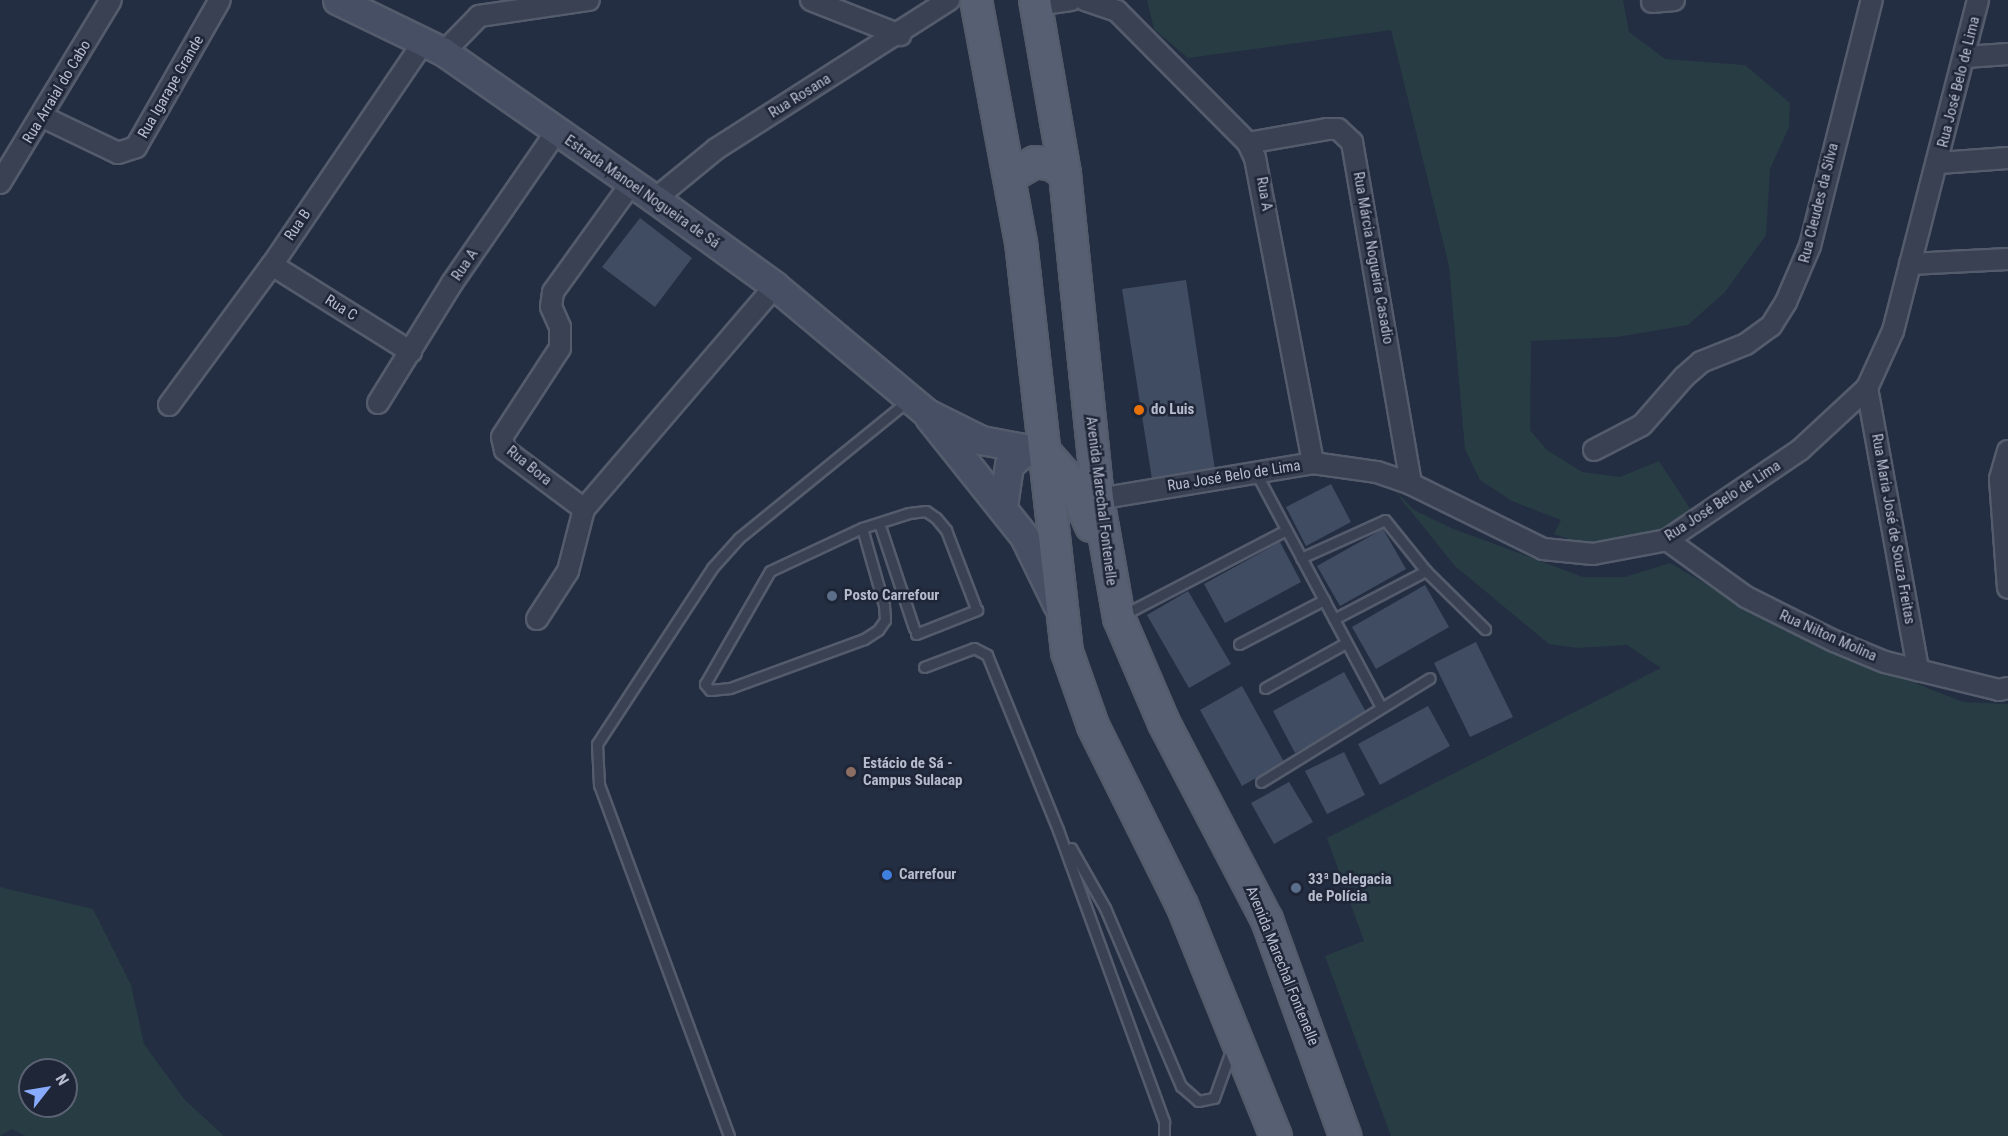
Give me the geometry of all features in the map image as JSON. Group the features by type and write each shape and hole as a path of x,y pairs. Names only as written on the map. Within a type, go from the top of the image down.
{"main road":[{"name":"Estrada Manoel Nogueira de Sá","path":"337,0 434,46 655,199 775,286 918,406 981,440 1035,452"},
{"path":"976,0 1011,176 1035,452 1068,652 1093,726 1182,905 1276,1136"},
{"name":"Avenida Marechal Fontenelle","path":"1035,2 1065,174 1106,565 1119,618 1164,723 1267,920 1345,1136"},
{"path":"1011,176 1035,162 1045,162 1065,174"},
{"name":"Estrada Manoel Nogueira de Sá","path":"918,406 950,448 1004,506 1041,567 1059,607"},
{"path":"1004,506 1009,465 1035,452"},
{"path":"1035,452 1072,483 1106,565"}],"street":[{"name":"Rua Arraial do Cabo","path":"0,183 43,117 111,0"},
{"name":"Rua Igarape Grande","path":"43,117 118,153 136,147 220,0"},
{"name":"Rua B","path":"169,405 434,46 479,16 590,0"},
{"path":"811,0 900,35"},
{"name":"Rua Rosana","path":"655,199 724,144 900,35 949,0"},
{"path":"1035,2 1071,0"},
{"name":"Rua A","path":"1085,0 1116,11 1248,142 1260,170 1313,463"},
{"path":"1652,2 1674,0"},
{"name":"Rua Cleudes da Silva","path":"1594,450 1642,425 1684,376 1701,362 1746,344 1770,326 1786,302 1810,246 1872,0"},
{"name":"Rua José Belo de Lima","path":"1098,499 1313,463 1377,472 1411,484 1543,549 1593,555 1667,540 1800,450 1867,388 1893,331 1939,163 1978,0"},
{"path":"1966,57 2008,54"},
{"name":"Rua Márcia Nogueira Casadio","path":"1248,142 1328,129 1338,129 1352,142 1411,484"},
{"name":"Rua A","path":"378,403 556,131"},
{"path":"1939,163 2008,158"},
{"name":"Rua Bora","path":"584,509 502,443 507,427 538,383 562,337 551,307 553,292 632,184"},
{"path":"1910,264 2008,259"},
{"name":"Rua C","path":"272,265 411,352"},
{"path":"537,619 568,571 584,509 775,286"},
{"name":"Rua Maria José de Souza Freitas","path":"1867,388 1918,670"},
{"path":"2008,451 2000,479 2008,588"},
{"name":"Rua Nilton Molina","path":"1667,540 1746,597 1834,641 1918,670 1999,690 2008,688"}],"lane":[{"path":"729,1136 599,785 595,765 597,744 712,567 739,538 918,406"},
{"path":"1255,471 1380,705"},
{"path":"862,528 884,605 885,620 878,630 864,639 730,688 710,690 705,684 770,571 862,528 879,523 926,512 936,518 946,530 976,608 915,631 879,523"},
{"path":"1301,558 1379,520 1390,523 1426,571 1485,629"},
{"path":"1119,618 1286,530"},
{"path":"1334,619 1426,571"},
{"path":"1239,644 1324,600"},
{"path":"1266,688 1346,643"},
{"path":"924,667 974,648 987,655 1058,830 1164,1122 1164,1136"},
{"path":"1261,782 1368,720 1380,705 1430,678"},
{"path":"1071,848 1105,908 1181,1086 1198,1101 1209,1101 1218,1093 1236,1034"}],"green space":[{"path":"1147,0 1623,0 1629,32 1665,59 1745,65 1790,103 1789,127 1770,169 1766,235 1725,292 1688,325 1617,337 1531,341 1530,430 1547,450 1582,472 1620,477 1659,461 1691,510 1675,524 1630,543 1581,543 1554,534 1561,520 1512,501 1480,480 1465,449 1449,266 1391,30 1188,58 1154,29"},
{"path":"1393,489 1414,510 1451,528 1583,577 1625,577 1670,563 1745,607 1846,656 1963,702 2008,704 2008,1136 1391,1136 1325,956 1364,941 1327,838 1661,668 1627,645 1577,648 1549,644 1455,566"},
{"path":"0,887 93,909 131,985 144,1044 184,1099 224,1136 26,1136 12,1129 0,1136"}],"building":[{"path":"640,218 692,258 655,307 602,267"},
{"path":"1186,280 1215,470 1152,479 1122,289"},
{"path":"1331,484 1351,522 1306,546 1286,507"},
{"path":"1383,529 1406,569 1340,606 1317,566"},
{"path":"1280,542 1301,582 1225,623 1204,584"},
{"path":"1425,585 1449,627 1376,669 1352,627"},
{"path":"1188,591 1231,664 1189,688 1147,615"},
{"path":"1476,642 1513,717 1470,737 1434,663"},
{"path":"1344,672 1367,714 1295,753 1273,711"},
{"path":"1242,686 1284,762 1242,786 1200,710"},
{"path":"1428,706 1450,746 1380,785 1358,744"},
{"path":"1344,752 1365,795 1327,814 1305,771"},
{"path":"1289,782 1313,822 1274,844 1251,803"}],"place":[{"name":"do Luis","path":"1139,410"},
{"name":"Posto Carrefour","path":"832,596"},
{"name":"Estácio de Sá - Campus Sulacap","path":"851,772"},
{"name":"Carrefour","path":"887,875"},
{"name":"33ª Delegacia de Polícia","path":"1296,888"}]}
